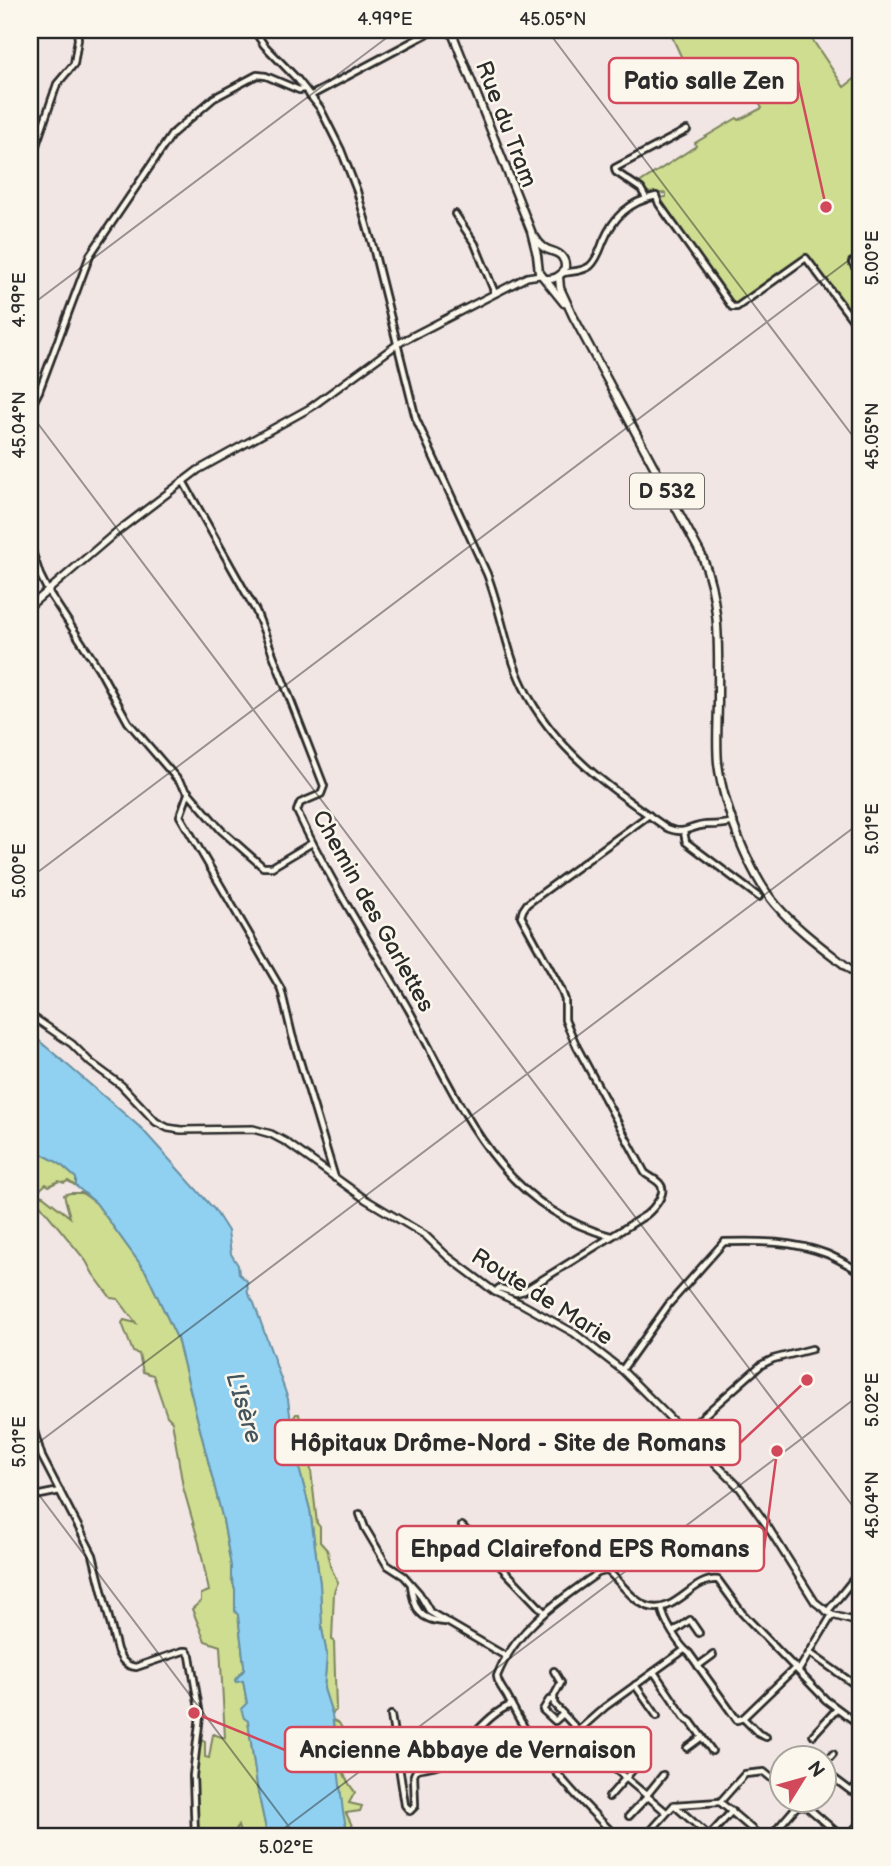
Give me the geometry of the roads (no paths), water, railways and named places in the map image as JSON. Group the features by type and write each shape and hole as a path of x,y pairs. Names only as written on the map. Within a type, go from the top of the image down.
{"main road":[{"name":"Rue du Tram","path":"451,30 528,224"},
{"path":"528,224 542,247 560,255 565,265 561,275 543,277 528,224"},
{"path":"537,263 542,254 549,251"},
{"name":"D 532","path":"561,275 560,288 573,316 702,556 710,578 718,622 718,762 734,822 751,867 775,905 861,978"},
{"name":"D 532","path":"543,277 573,316"}],"street":[{"path":"30,163 57,85 74,64 77,30"},
{"path":"254,30 320,108 341,150 357,191 416,419 487,573 522,685 530,700 567,750 581,764 667,828 684,832 701,826 734,822"},
{"path":"310,96 434,30"},
{"path":"30,408 39,391 90,255 172,134 214,98 257,75 299,90 304,89"},
{"path":"646,198 641,189 616,172 615,168 687,130"},
{"path":"561,275 592,264 609,228 622,211 646,198 656,196 732,307 737,307 806,258 861,331"},
{"path":"455,214 475,244 495,293"},
{"path":"852,262 861,277"},
{"path":"527,277 537,263"},
{"path":"565,265 574,271"},
{"path":"30,606 114,534 183,481 302,413 398,344 527,277 543,277"},
{"path":"854,321 861,316"},
{"path":"30,380 39,391"},
{"name":"Chemin des Garlettes","path":"183,481 256,611 324,786 321,793 298,806 297,811 312,843 480,1140 512,1176 567,1221 611,1236"},
{"path":"30,545 48,591 99,669 128,722 221,830 263,867 272,867 312,843"},
{"path":"188,794 180,816 281,989 292,1035 336,1179"},
{"path":"495,1292 499,1288 516,1293 524,1291 656,1207 663,1189 662,1185 645,1173 577,1047 565,1020 565,1000 561,989 521,916 527,904 649,815"},
{"path":"684,832 686,842 759,897"},
{"name":"Route de Marie","path":"30,1015 59,1038 72,1044 91,1063 121,1085 156,1122 181,1130 253,1129 271,1134 425,1235 447,1256 495,1292 575,1334 622,1370 747,1496 808,1594 829,1614"},
{"path":"622,1370 670,1304 724,1242 763,1241 793,1244 824,1252 861,1272"},
{"path":"684,1433 761,1365 812,1349"},
{"path":"30,1418 42,1457 93,1555 117,1650 122,1660 136,1667 183,1651 187,1651 190,1656 200,1715 193,1776 195,1836"},
{"path":"30,1497 60,1491"},
{"path":"360,1514 365,1528 387,1565 404,1576 430,1612 507,1657"},
{"path":"462,1526 544,1612"},
{"path":"616,1836 545,1760 498,1684 497,1676 524,1630 597,1573 606,1571 639,1602 648,1607 662,1608 691,1589 713,1579 718,1580 741,1613 836,1710 861,1726"},
{"path":"662,1608 665,1621 684,1650 689,1653 737,1720 743,1718 798,1669 810,1653 829,1614 860,1574"},
{"path":"411,1584 416,1609 425,1618 449,1623"},
{"path":"829,1614 861,1623"},
{"path":"673,1632 690,1620 699,1633"},
{"path":"545,1760 635,1685 684,1650"},
{"path":"810,1653 861,1689"},
{"path":"698,1666 713,1655"},
{"path":"554,1671 561,1683 553,1700 549,1700 543,1710 555,1721 563,1714"},
{"path":"654,1672 685,1718 691,1722 712,1751"},
{"path":"635,1685 657,1716"},
{"path":"553,1700 595,1749 666,1812"},
{"path":"391,1715 405,1805 410,1811 415,1806 414,1775 417,1769 444,1761 460,1750 498,1713 511,1705"},
{"path":"813,1735 836,1710"},
{"path":"743,1718 759,1734 766,1737"},
{"path":"580,1762 609,1736"},
{"path":"687,1748 702,1737"},
{"path":"610,1797 645,1756"},
{"path":"720,1802 745,1774 764,1772 768,1775"},
{"path":"629,1816 663,1774"},
{"path":"838,1781 851,1791 861,1782"},
{"path":"659,1836 650,1834 674,1805 720,1802 760,1836"},
{"path":"674,1805 709,1836 732,1811"},
{"path":"771,1836 790,1814"},
{"path":"819,1814 841,1836"},
{"path":"848,1836 861,1822"}],"water":[{"name":"L'Isère","path":"30,1033 141,1128 214,1209 228,1231 231,1254 238,1265 239,1274 247,1281 248,1294 254,1303 288,1399 295,1453 310,1510 327,1655 324,1689 332,1714 348,1836 264,1836 266,1829 248,1721 241,1709 247,1703 243,1681 235,1680 244,1670 244,1665 223,1520 177,1338 146,1272 96,1203 76,1186 76,1178 59,1163 40,1153 30,1141"}],"waterway":[{"path":"292,1445 336,1437"}],"place":[{"name":"Patio salle Zen","path":"826,207"},
{"name":"Hôpitaux Drôme-Nord - Site de Romans","path":"807,1380"},
{"name":"Ehpad Clairefond EPS Romans","path":"777,1451"},
{"name":"Ancienne Abbaye de Vernaison","path":"194,1713"}]}
